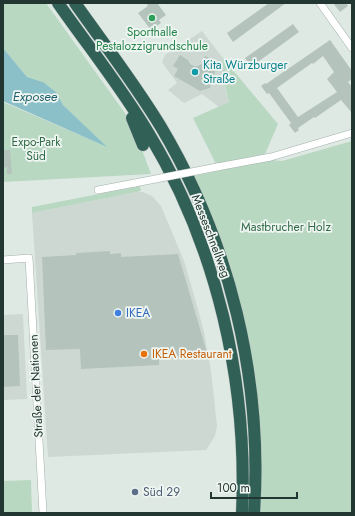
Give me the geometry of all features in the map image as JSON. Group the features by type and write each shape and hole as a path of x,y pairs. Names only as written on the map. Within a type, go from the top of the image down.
{"highway":[{"name":"Messeschnellweg","path":"58,3 122,92 149,134 186,206 200,239 219,300 231,350 238,398 243,471 242,513"},
{"name":"Messeschnellweg","path":"74,3 144,100 161,127 193,188 213,233 233,297 244,346 252,396 255,446 254,513"},
{"path":"122,92 143,146"}],"street":[{"path":"320,3 352,48"},
{"path":"98,190 271,157 352,133"},
{"name":"Straße der Nationen","path":"3,260 29,258 43,513"}],"shaded area":[{"path":"202,31 222,57 226,92 229,102 219,107 202,94 184,103 168,90 177,83 162,62 165,55"},
{"name":"IKEA","path":"143,192 152,196 161,206 184,261 204,332 211,371 217,426 215,436 206,450 48,457 32,213"},
{"path":"23,314 27,399 3,400 3,315"}],"green space":[{"name":"Expo-Park Süd","path":"3,3 46,3 132,123 151,174 3,182 3,102 105,146 63,105 56,92 43,82 27,77 3,48"},
{"path":"222,57 278,124 265,154 216,164 193,118 229,102"},
{"name":"Mastbrucher Holz","path":"352,141 352,513 259,513 244,322 235,285 222,244 209,209 193,176 272,160 282,161"},
{"path":"140,186 141,191 137,192 32,213 32,207"},
{"path":"31,480 32,513 3,513 3,481"}],"water":[{"name":"Exposee","path":"3,48 27,77 43,82 56,92 63,105 107,147 3,101"}],"building":[{"name":"Sporthalle Pestalozzigrundschule","path":"146,3 157,3 166,15 159,20 161,23 151,30 138,13 148,6"},
{"path":"269,3 286,3 233,42 227,33"},
{"path":"333,3 346,3 348,6 340,12"},
{"path":"293,24 299,32 251,67 245,58"},
{"path":"330,40 352,71 352,79 348,82 352,87 352,113 341,100 298,128 299,130 295,133 289,125 291,123 269,93 267,94 261,86 265,83 266,84","holes":["323,56 334,72 327,79 337,92 298,117 277,88"]},
{"name":"Kita Würzburger Straße","path":"180,55 194,66 202,64 205,56 218,62 210,88 200,91 174,76 178,69 173,66"},
{"path":"3,150 10,150 12,174 7,174 7,167 3,168"},
{"path":"110,251 110,254 121,253 121,257 178,254 208,356 159,358 159,365 81,369 80,349 46,350 42,257"},
{"path":"3,335 18,335 20,386 3,387"}],"place":[{"name":"Sporthalle Pestalozzigrundschule","path":"152,18"},
{"name":"Kita Würzburger Straße","path":"195,72"},
{"name":"IKEA","path":"118,313"},
{"name":"IKEA Restaurant","path":"144,354"},
{"name":"Süd 29","path":"135,492"}]}
